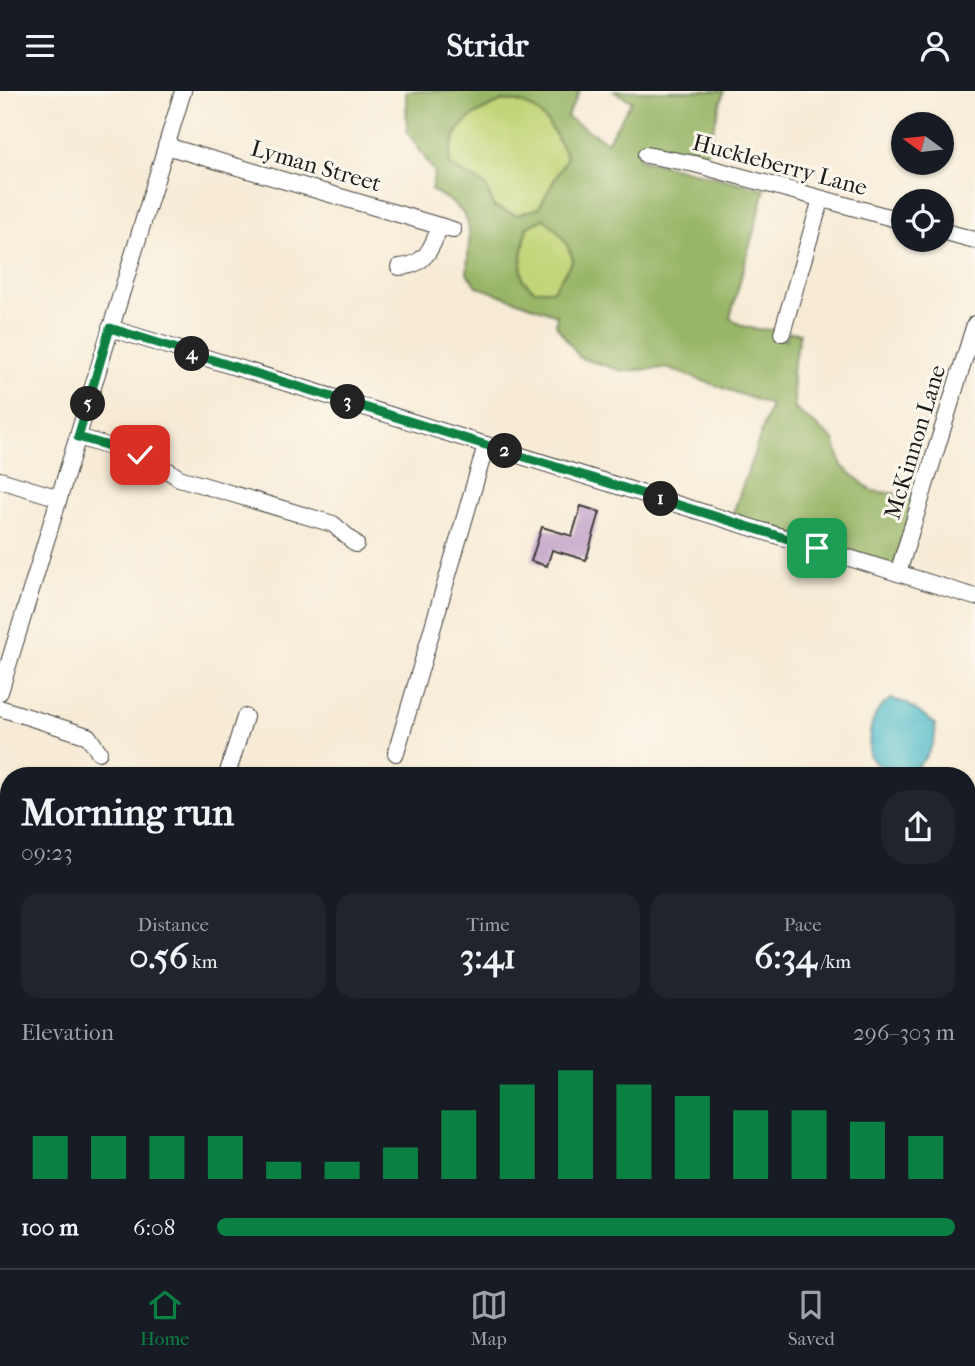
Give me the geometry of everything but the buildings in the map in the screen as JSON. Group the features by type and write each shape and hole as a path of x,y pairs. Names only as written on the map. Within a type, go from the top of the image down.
{"street":[{"path":"0,692 3,671 78,437 183,91"},
{"name":"Lyman Street","path":"166,146 446,228 425,258 412,266 399,267"},
{"name":"Huckleberry Lane","path":"646,155 695,164 891,218"},
{"path":"782,333 821,198"},
{"path":"954,234 975,240"},
{"name":"McKinnon Lane","path":"898,573 975,324"},
{"path":"110,328 975,597"},
{"path":"78,437 152,460 179,478 332,524 356,544"},
{"path":"396,753 486,445"},
{"path":"0,480 59,498"},
{"path":"0,708 79,732 92,739 99,751"},
{"path":"229,767 245,717"}],"green space":[{"path":"406,91 580,91 567,117 607,142 632,101 613,91 724,91 704,161 641,148 639,159 765,189 730,318 747,327 776,330 775,337 786,340 789,332 800,333 792,371 795,409 834,440 842,466 872,491 915,496 894,566 732,516 771,405 667,368 623,371 580,358 556,325 557,315 478,287 467,274 468,223 457,207 431,190 435,173 407,131","holes":["503,101 516,102 536,110 550,126 567,157 539,208 517,215 494,207 485,185 449,165 450,151 464,123 480,111","544,219 562,237 573,260 553,290 534,290 523,280 521,262 527,227"]},
{"path":"503,101 527,105 536,110 550,126 567,157 539,208 517,215 494,207 485,185 449,165 450,151 464,123 480,111"},
{"path":"544,218 562,237 573,260 553,290 534,290 523,280 521,262 527,227"}],"water":[{"path":"891,699 906,703 935,724 929,752 915,767 887,767 876,764 869,755 872,723 884,704"}],"route":[{"path":"140,455 78,437 110,328 817,548"}]}
